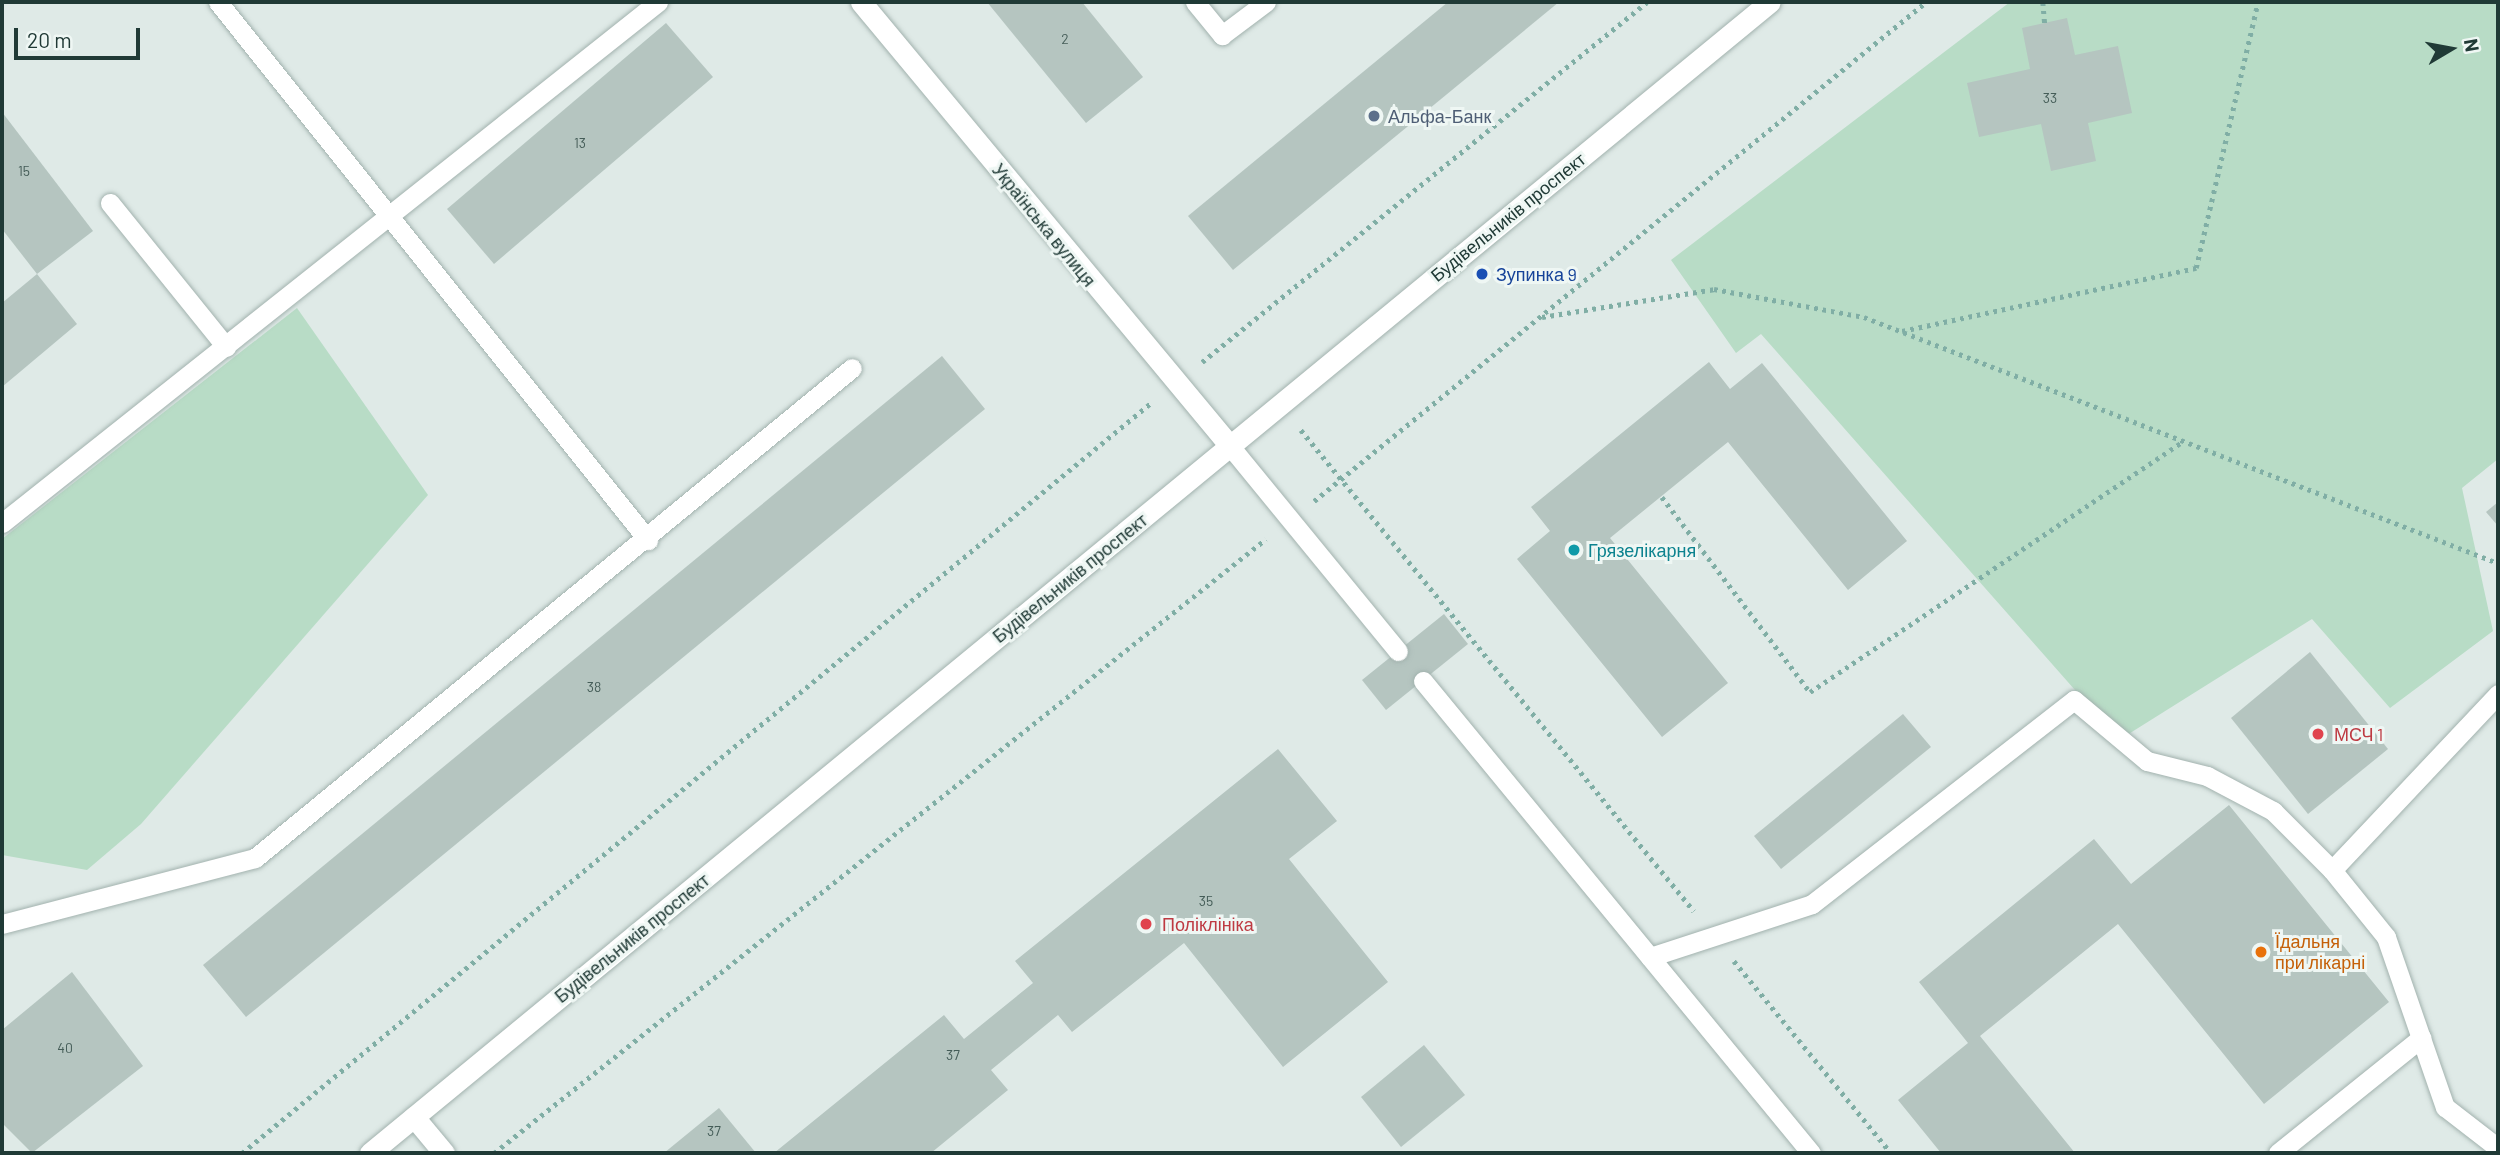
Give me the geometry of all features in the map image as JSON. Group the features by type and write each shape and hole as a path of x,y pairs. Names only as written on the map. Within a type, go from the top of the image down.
{"street":[{"name":"Українська вулиця","path":"860,2 1175,384 1230,446"},
{"name":"Будівельників проспект","path":"370,1153 1770,2"},
{"path":"414,1116 444,1153"}],"lane":[{"path":"218,2 648,540"},
{"path":"2,523 658,2"},
{"path":"1195,2 1222,35 1266,2"},
{"path":"110,202 226,347"},
{"path":"2,924 255,858 648,540 852,368"},
{"path":"1230,446 1398,651"},
{"path":"1423,681 1811,1153"},
{"path":"2332,870 2498,694"},
{"path":"1650,957 1812,904 2074,701 2147,761 2207,776 2273,811 2332,870 2386,937 2445,1107 2498,1147"},
{"path":"2278,1153 2421,1038"}],"path":[{"path":"242,1153 1175,384 1647,2"},
{"path":"494,1153 1341,480 1926,2"},
{"path":"2043,2 2045,23"},
{"path":"1901,331 2196,268 2258,2"},
{"path":"1539,318 1714,289 1864,317 2498,563"},
{"path":"1280,405 1891,1153"},
{"path":"1662,497 1810,692 2184,441"}],"green space":[{"path":"2010,2 2498,2 2498,459 2462,488 2493,631 2390,708 2312,619 2119,740 1761,334 1736,353 1671,260"},
{"path":"297,308 428,495 141,824 87,870 2,855 2,539"}],"building":[{"path":"987,2 1082,2 1143,77 1086,123"},
{"path":"1448,2 1559,2 1233,270 1188,216"},
{"path":"2067,18 2075,55 2118,46 2132,113 2088,123 2096,161 2051,171 2041,124 1979,137 1967,83 2030,69 2022,28"},
{"path":"666,23 713,77 494,264 447,209"},
{"path":"2,112 93,231 37,274 2,229"},
{"path":"37,274 77,324 2,387 2,303"},
{"path":"942,356 985,409 246,1017 203,965"},
{"name":"Грязелікарня","path":"1709,362 1730,389 1762,363 1907,541 1848,590 1728,442 1610,538 1728,683 1662,737 1517,559 1550,531 1531,507"},
{"path":"2498,502 2498,526 2486,512"},
{"path":"1444,614 1468,644 1386,710 1362,680"},
{"path":"2310,652 2388,749 2308,814 2231,718"},
{"path":"1903,714 1931,747 1781,869 1754,836"},
{"path":"1278,749 1337,821 1289,859 1388,982 1283,1067 1184,943 1072,1032 1058,1015 991,1070 1008,1090 931,1153 774,1153 944,1015 964,1039 1033,983 1015,961"},
{"path":"2229,805 2389,1002 2264,1104 2118,924 1980,1036 2075,1153 1941,1153 1898,1100 1968,1043 1919,982 2094,839 2131,884"},
{"path":"72,972 143,1066 32,1153 2,1123 2,1030"},
{"path":"1424,1045 1465,1095 1401,1147 1361,1097"},
{"path":"719,1108 756,1153 664,1153"}],"place":[{"name":"Альфа-Банк","path":"1374,116"},
{"name":"Зупинка 9","path":"1482,274"},
{"name":"Грязелікарня","path":"1574,550"},
{"name":"МСЧ 1","path":"2318,734"},
{"name":"Поліклініка","path":"1146,924"},
{"name":"Їдальня при лікарні","path":"2261,952"}]}
